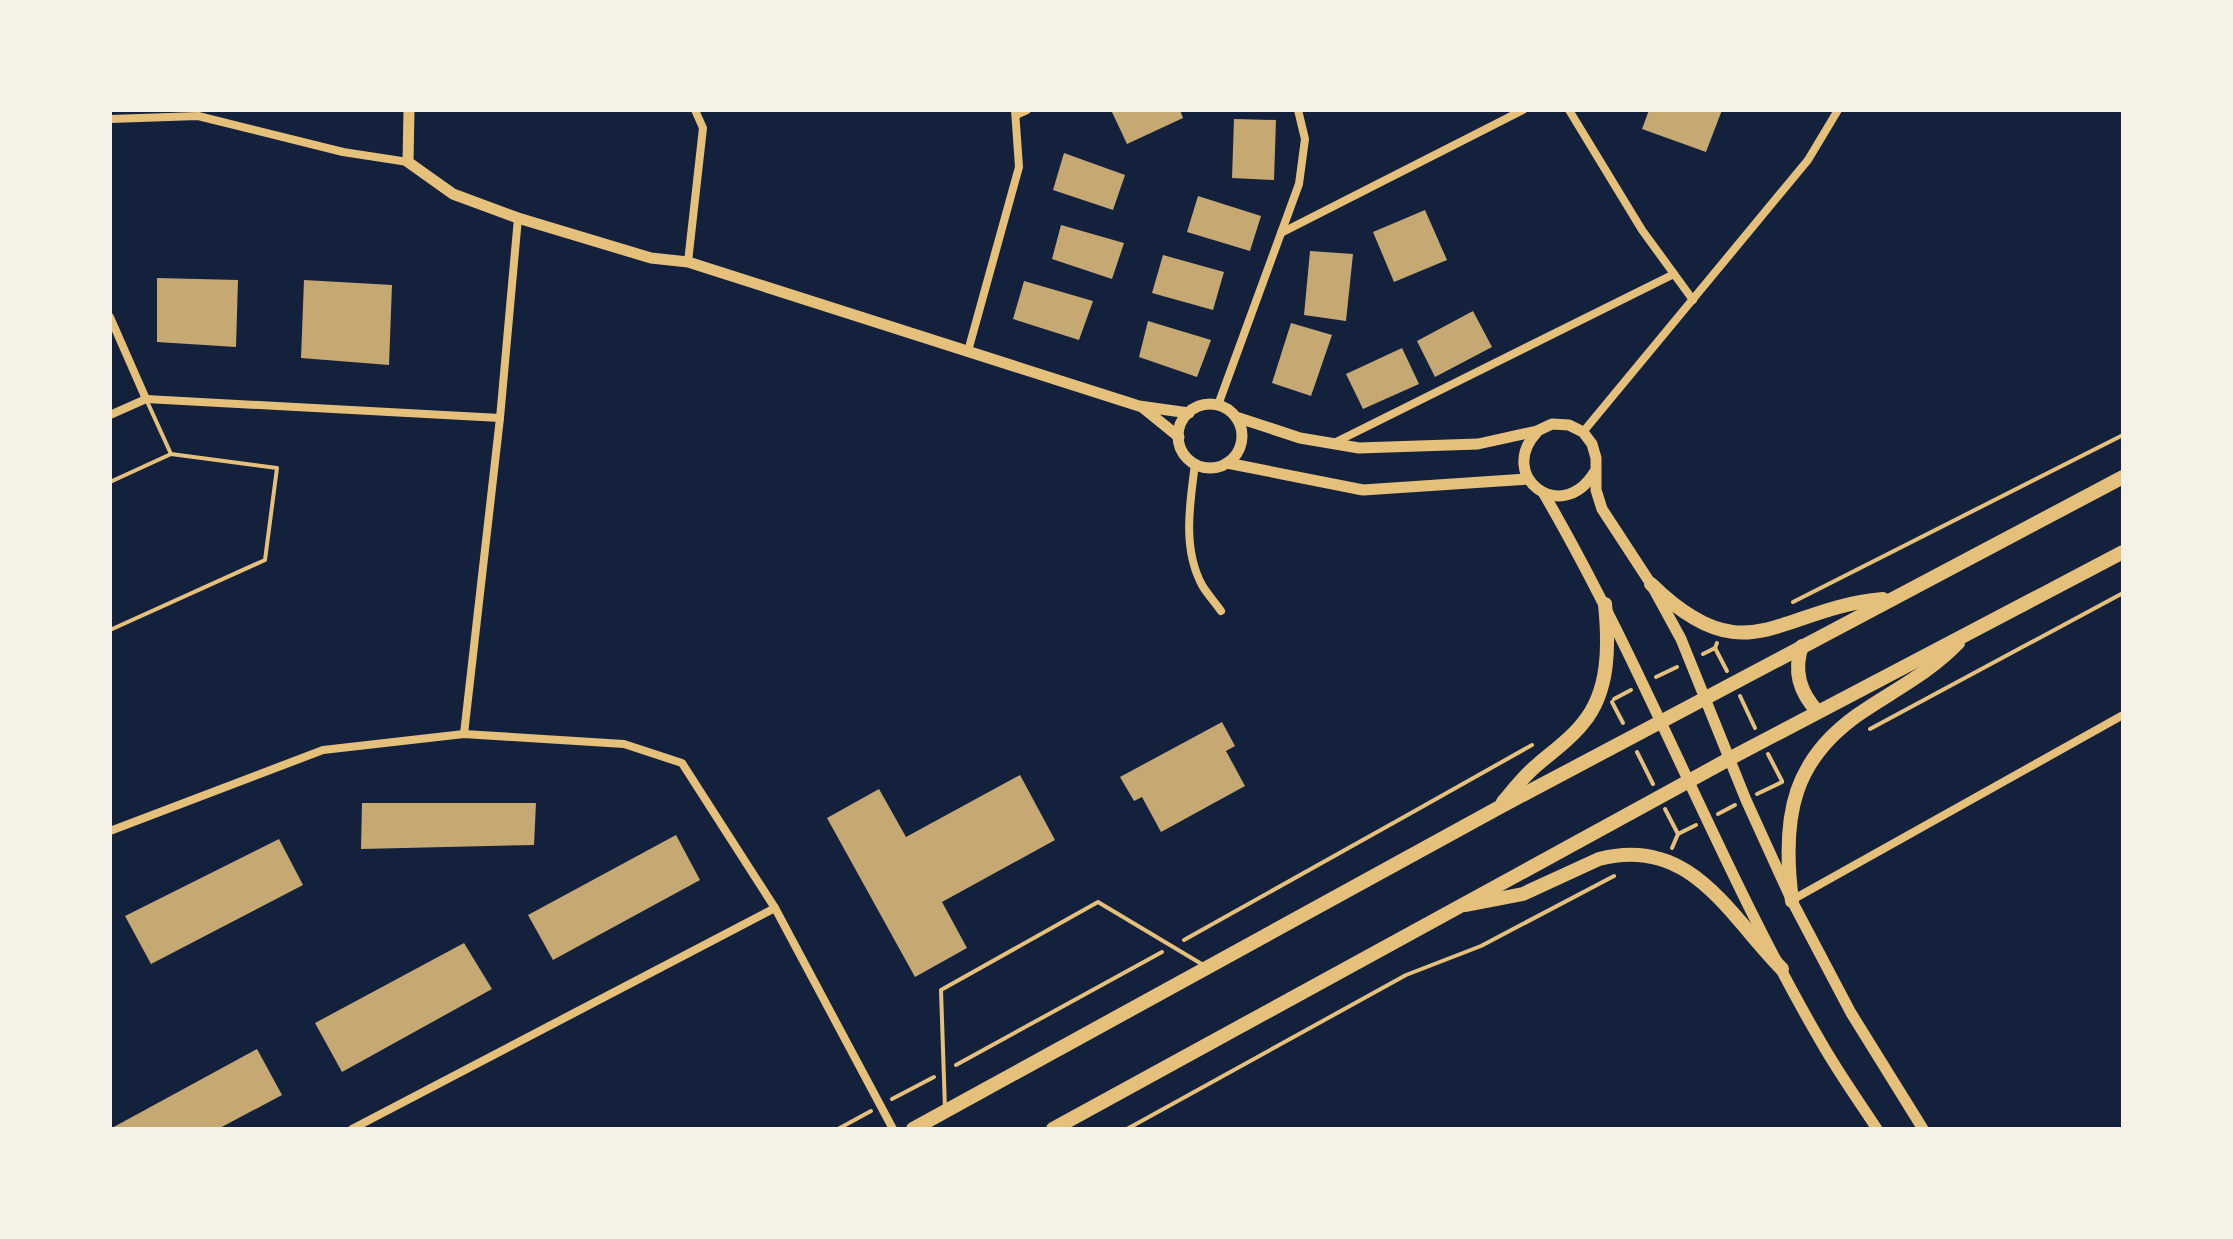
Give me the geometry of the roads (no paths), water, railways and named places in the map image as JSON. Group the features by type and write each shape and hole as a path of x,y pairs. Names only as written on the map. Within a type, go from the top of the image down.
{"main road":[{"path":"913,1129 1498,808 2123,477"},
{"path":"1053,1129 1762,741 2123,552"},
{"path":"1651,584 1692,618 1735,633 1770,630 1843,605 1891,598"},
{"path":"1498,808 1535,766 1577,730 1593,710 1606,665 1605,604"},
{"path":"1792,901 1788,856 1791,819 1803,773 1810,759 1836,730 1929,670 1969,632"},
{"path":"1802,646 1797,668 1800,685 1818,712"},
{"path":"1458,905 1500,901 1523,894 1612,856 1655,857 1679,866 1712,889 1782,969"}],"street":[{"path":"408,162 409,110"},
{"path":"688,262 703,128 695,110"},
{"path":"968,351 1019,167 1016,113 1027,110"},
{"path":"1218,405 1299,184 1305,139 1298,110"},
{"path":"1280,234 1523,110"},
{"path":"1569,110 1642,230 1693,300"},
{"path":"1583,432 1808,160 1838,110"},
{"path":"110,119 198,116 343,152 408,162 453,194 518,218 651,258 688,262 1139,406 1189,413"},
{"path":"464,734 500,418 518,218"},
{"path":"1333,444 1674,274"},
{"path":"110,317 146,399"},
{"path":"110,415 146,399 500,418"},
{"path":"1236,417 1242,433 1241,444 1233,459 1217,467 1195,464 1187,457 1179,437 1180,426 1189,413 1207,404 1218,405 1236,417 1300,438 1359,448 1478,444 1537,431 1552,424 1569,425 1583,432 1592,444 1596,458 1596,490 1602,509 1651,584 1691,660 1746,800 1792,901 1851,1013 1923,1129"},
{"path":"1139,406 1179,437"},
{"path":"1537,431 1528,441 1523,454 1523,467 1528,479 1544,494 1605,604 1688,781 1782,969 1821,1043 1877,1129"},
{"path":"1227,463 1363,490 1528,479"},
{"path":"1195,464 1188,516 1193,561 1202,585 1221,611"},
{"path":"1544,494 1559,497 1574,494 1586,485 1594,472"},
{"path":"1792,901 2123,715"},
{"path":"110,831 323,750 464,734 624,744 682,763 775,908 893,1129"},
{"path":"352,1129 775,908"}],"lane":[{"path":"146,399 171,454"},
{"path":"110,482 171,454 277,468 265,560 110,630"},
{"path":"945,1111 941,990 1098,902 1207,967"}]}
